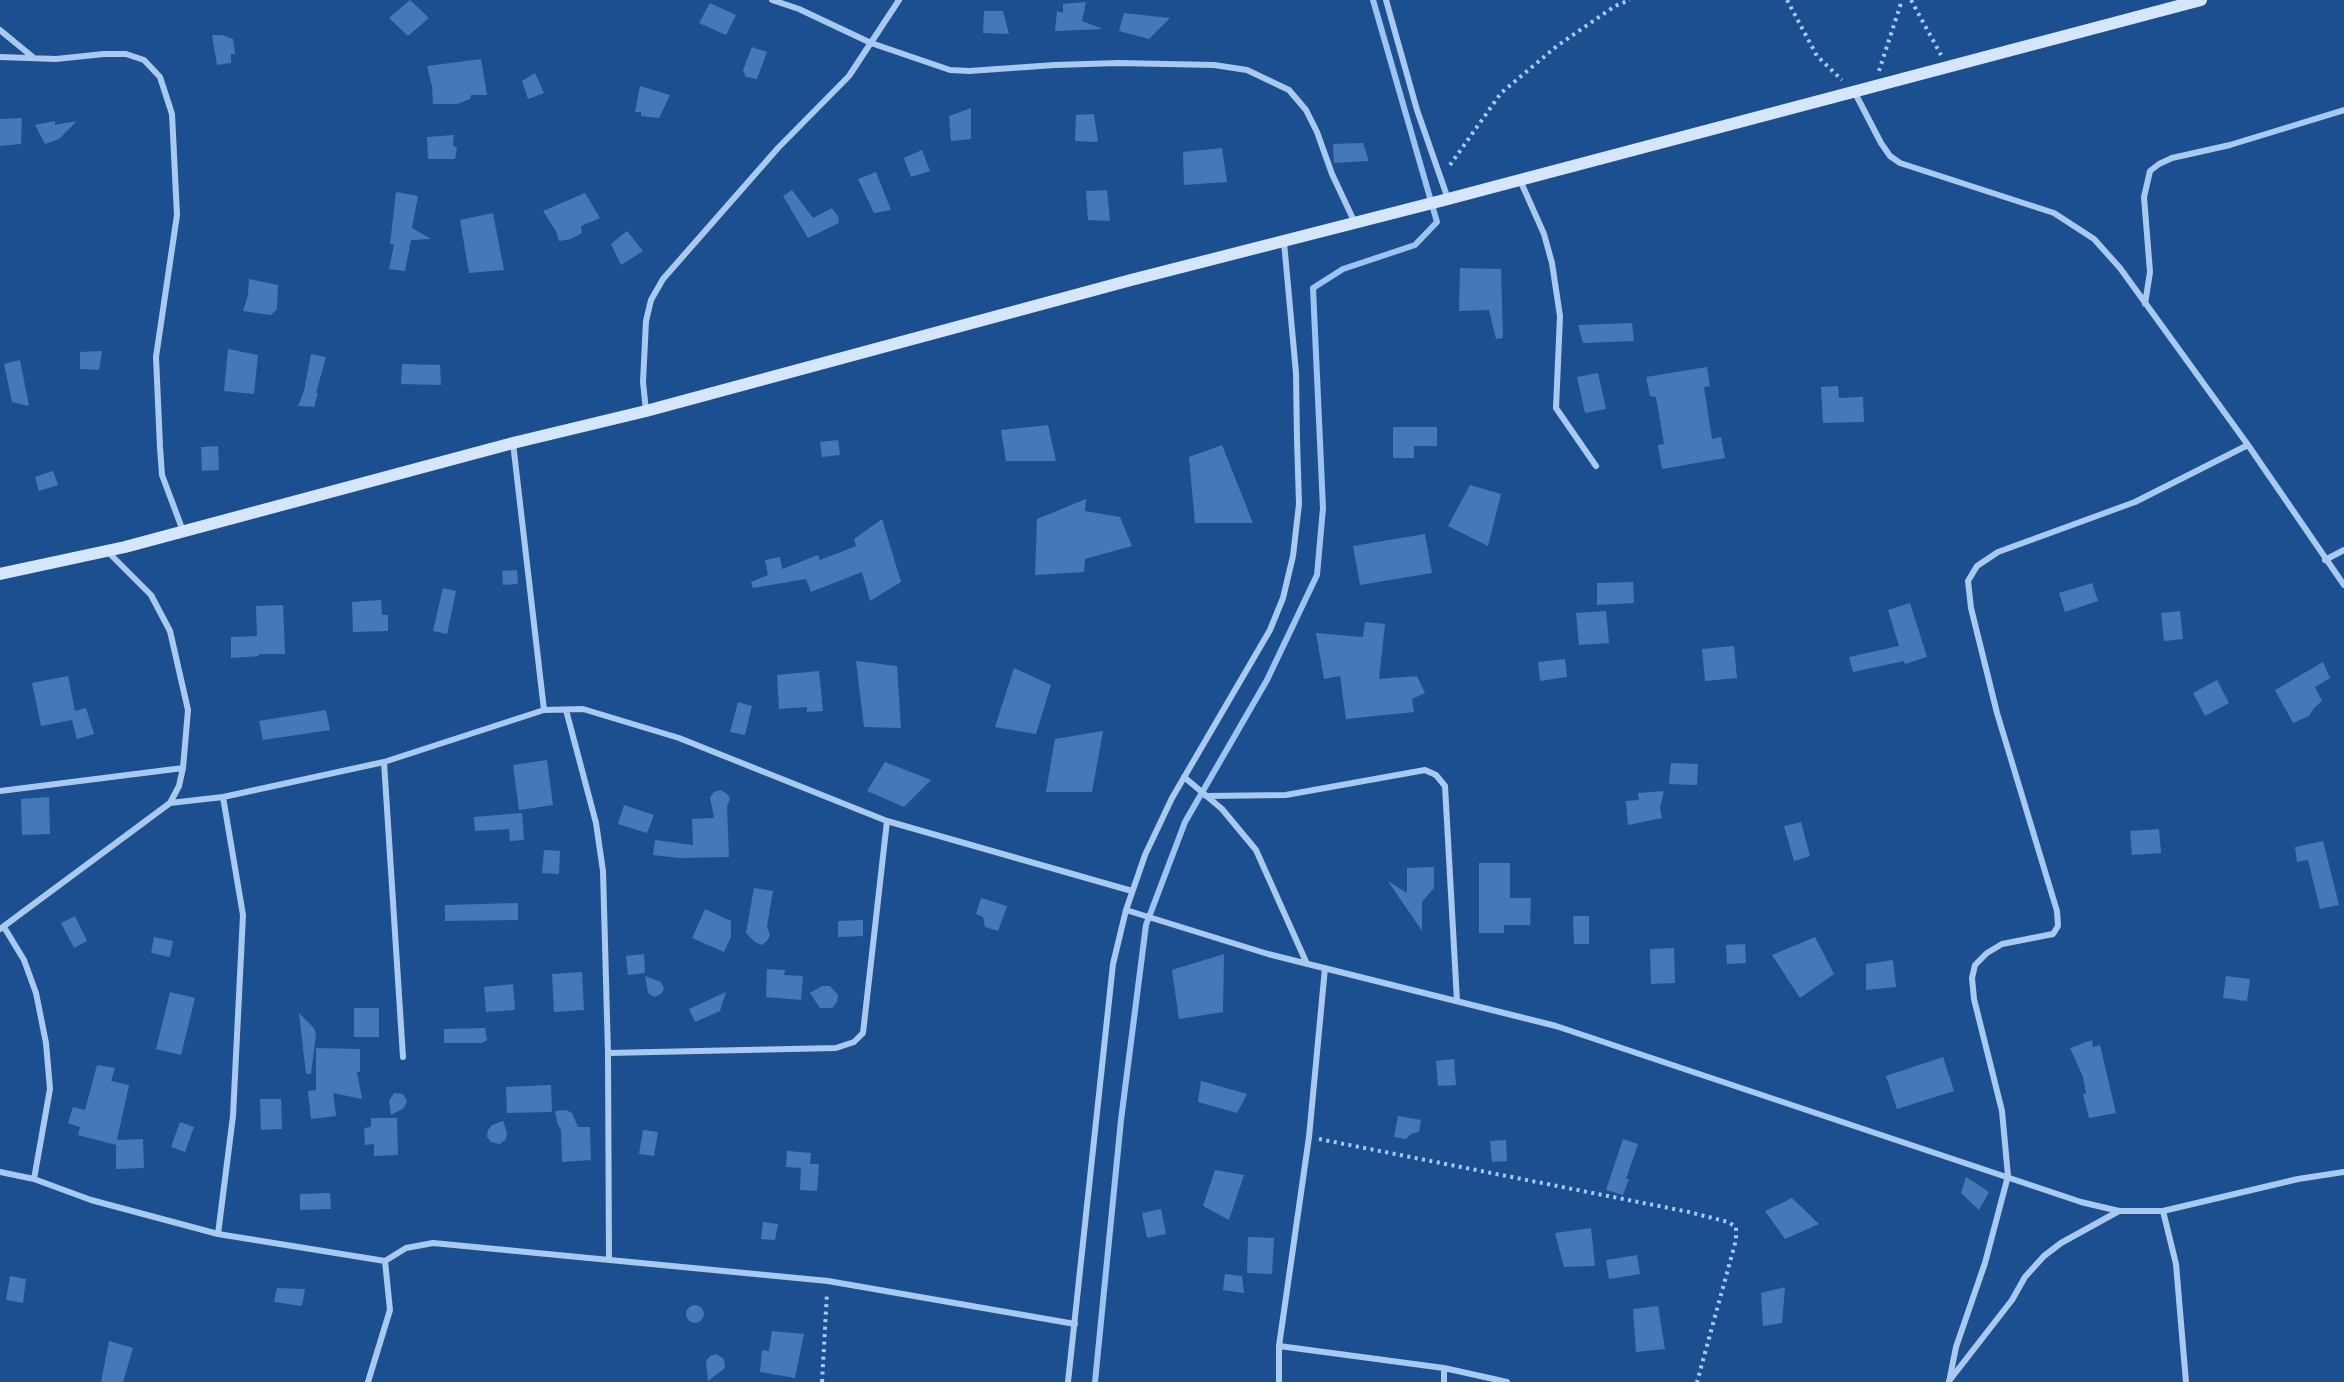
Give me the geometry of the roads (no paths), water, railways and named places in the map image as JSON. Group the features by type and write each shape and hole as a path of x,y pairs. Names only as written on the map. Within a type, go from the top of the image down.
{"main road":[{"path":"0,574 183,532 513,443 646,411 1131,280 1355,224 2201,0"}],"street":[{"path":"772,0 799,9 871,43 950,70 969,72 1033,66 1118,63 1214,65 1247,70 1289,90 1305,110 1317,132 1332,174 1355,224"},
{"path":"646,411 643,382 646,321 651,300 663,279 778,148 849,76 899,0"},
{"path":"1386,0 1417,110 1448,199"},
{"path":"0,30 35,58"},
{"path":"0,57 56,59 126,54 144,60 160,77 172,114 177,215 156,357 162,475 183,532"},
{"path":"1854,91 1890,156 1912,168 2054,213 2076,226 2100,246 2120,268 2248,444 2344,585"},
{"path":"2145,304 2150,272 2144,197 2150,171 2158,164 2172,158 2230,146 2344,110"},
{"path":"1520,180 1544,234 1552,263 1560,316 1556,408 1596,466"},
{"path":"1068,1382 1113,964 1126,910 1145,855 1184,777 1270,630 1283,598 1293,556 1299,504 1296,373 1284,242"},
{"path":"513,443 544,710"},
{"path":"1949,1382 1956,1347 1985,1263 2008,1176 2002,1111 1979,1022 1972,978 1975,965 1987,953 2002,944 2053,934 2058,926 2058,918 2042,858 1997,713 1971,608 1968,582 1977,566 1998,552 2134,502 2248,444"},
{"path":"2325,560 2344,550"},
{"path":"34,1179 50,1089 46,1043 36,993 24,960 2,928 170,803 183,768 188,710 170,631 152,595 107,551"},
{"path":"170,803 223,798 384,762 544,710 583,709 679,738 887,820 1132,891"},
{"path":"566,710 596,823 603,871 608,1053 609,1260"},
{"path":"384,762 404,1057"},
{"path":"0,791 183,768"},
{"path":"1206,796 1286,795 1425,770 1436,775 1445,786 1457,1001"},
{"path":"1184,777 1222,809 1256,850 1307,964"},
{"path":"218,1234 233,1116 243,915 223,798"},
{"path":"608,1053 836,1048 854,1042 863,1033 887,820"},
{"path":"1126,910 1268,954 1556,1026 2081,1202 2119,1211 2163,1210 2298,1179 2344,1172"},
{"path":"1279,1382 1279,1346 1309,1137 1325,968"},
{"path":"0,1172 34,1179 91,1200 218,1234 385,1261 406,1248 433,1243 828,1281 1075,1324"},
{"path":"2163,1210 2176,1264 2186,1382"},
{"path":"1949,1382 2012,1300 2025,1277 2044,1256 2061,1243 2119,1211"},
{"path":"368,1382 390,1310 385,1261"},
{"path":"1279,1346 1444,1368 1507,1382"},
{"path":"1444,1368 1444,1382"}],"waterway":[{"path":"1095,1382 1121,1120 1146,925 1185,822 1267,680 1317,575 1323,508 1313,288 1343,269 1415,245 1437,222 1373,0"}]}
